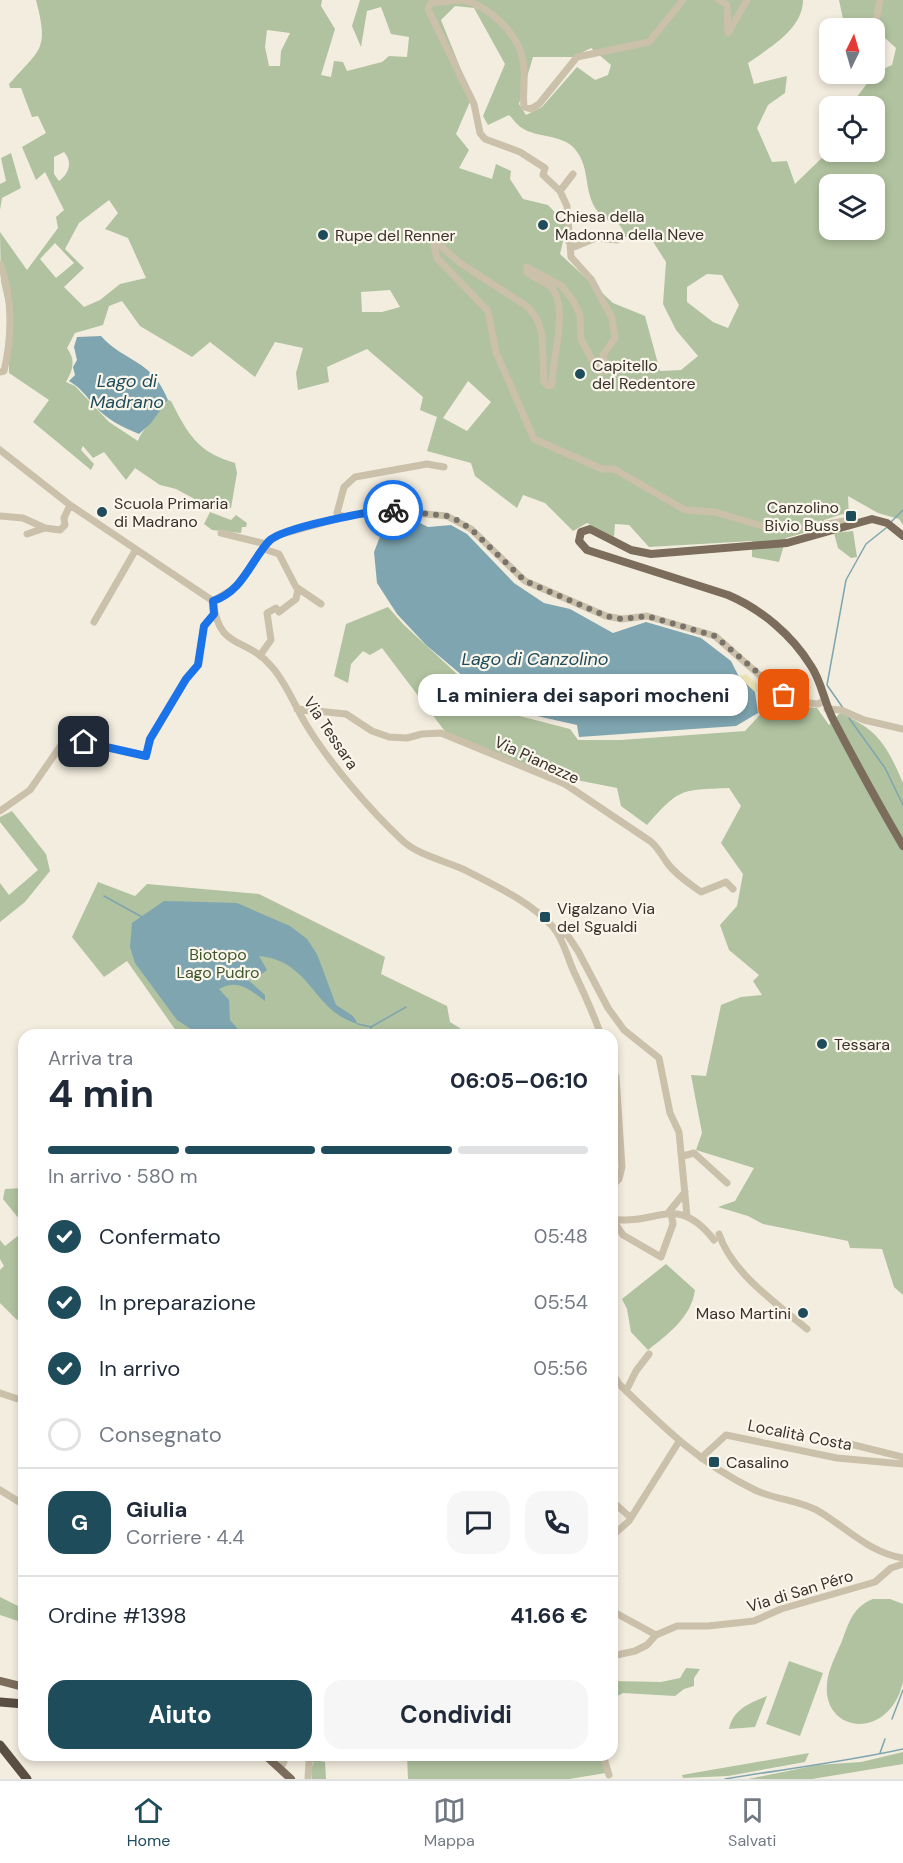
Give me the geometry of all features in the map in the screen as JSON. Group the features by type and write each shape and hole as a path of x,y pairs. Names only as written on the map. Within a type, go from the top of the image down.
{"highway":[{"path":"0,1702 18,1704"},
{"path":"0,1744 27,1779"},
{"path":"0,1754 19,1779"}],"main road":[{"path":"903,536 890,525 872,519 846,524 787,543 651,554 631,550 590,529 581,532 579,536 580,545 587,550 746,602 791,641 811,666 826,705 903,846"},
{"path":"0,1681 18,1686"},
{"path":"272,1761 291,1779"}],"street":[{"path":"683,0 649,42 577,57 539,104 531,109 524,107 522,56 517,44 500,21 478,5 463,0 431,3 428,9 472,97 480,133 485,139 513,149 544,167 543,175 560,191 568,209 571,257 591,279 612,318 615,338 603,355 606,371 598,371 581,339 580,315 574,302 562,286 528,267 527,272 551,288 556,298 560,321 549,386 544,382 542,334 537,319 528,308 460,263 440,245 436,244 433,249 437,258 488,311 496,352 534,438 602,469 614,470 678,508 715,512 762,526 811,527 838,520 846,524"},
{"path":"719,0 727,6 728,33 747,0"},
{"path":"877,18 880,0"},
{"path":"560,191 573,174"},
{"path":"569,242 573,247 596,238 617,240"},
{"path":"0,264 10,313 7,358 4,371 0,372"},
{"path":"0,450 70,505 135,551 213,601"},
{"path":"340,515 345,487 355,477 427,464 444,466"},
{"path":"0,516 23,518 45,528 62,529 70,505"},
{"path":"213,601 236,587 265,546 279,536 340,515 388,510 447,516 471,529 525,581 606,616 622,619 647,616 715,636 782,694 801,702 826,705 864,720 903,729"},
{"path":"27,534 45,528"},
{"path":"221,533 265,546 279,554 298,589 321,604"},
{"path":"94,622 135,551"},
{"path":"261,654 271,640 267,612 276,608 279,612 296,599 298,589"},
{"path":"0,811 30,790 66,738 146,756 150,739 186,679 198,665 204,626 214,614 213,601"},
{"name":"Via Tessara","path":"214,614 221,632 229,640 261,654 279,675 307,728 349,783 406,844 444,860 505,892 540,915 554,928"},
{"name":"Via Pianezze","path":"297,709 346,714 372,731 389,737 407,738 441,733 469,744 565,784 655,845 679,876 701,892 726,882 733,889"},
{"path":"554,928 587,996 599,1029"},
{"path":"554,928 568,936 608,1008 624,1030 659,1058 683,1156 687,1216"},
{"path":"618,1107 622,1167 618,1180"},
{"path":"683,1156 691,1152 699,1156 727,1183"},
{"path":"669,1213 686,1192"},
{"path":"618,1228 623,1235 661,1257 673,1224 669,1213"},
{"path":"618,1219 638,1220 669,1213 687,1216 697,1221 714,1240"},
{"path":"719,1234 725,1251 737,1265 807,1329"},
{"path":"626,1391 636,1371 649,1354"},
{"path":"618,1381 678,1443 700,1458 759,1492 800,1503 819,1511 881,1552 897,1566 899,1557 881,1552"},
{"path":"0,1393 18,1399"},
{"name":"Località Costa","path":"700,1458 726,1435 837,1458 903,1464"},
{"name":"Località Costa","path":"838,1441 903,1457"},
{"path":"618,1530 631,1518 678,1443"},
{"path":"0,1490 18,1501"},
{"path":"618,1506 631,1518"},
{"name":"Via di San Péro","path":"618,1655 635,1651 647,1645 656,1635 677,1626 708,1626 754,1621 781,1609 874,1582 897,1566"},
{"path":"618,1614 656,1635"},
{"path":"280,1768 283,1761"},
{"path":"308,1779 310,1761"},
{"path":"605,1761 609,1775"}],"green space":[{"path":"36,0 322,0 321,6 335,29 321,75 331,77 334,61 343,62 347,71 382,62 389,56 407,57 409,37 391,34 381,7 367,11 361,47 352,26 360,0 803,0 797,20 791,29 775,44 748,63 754,84 787,76 785,93 768,105 757,128 772,162 787,161 795,184 819,161 885,162 885,96 858,96 867,84 885,84 885,68 892,65 896,48 885,38 885,18 843,18 839,0 903,0 903,525 899,519 878,513 848,496 849,518 843,514 824,520 821,528 786,538 779,562 752,557 752,541 649,547 629,525 615,524 614,537 587,523 573,531 545,503 523,495 517,508 475,476 471,463 427,451 437,417 420,410 423,397 367,349 327,367 329,382 298,390 296,373 303,348 275,342 255,377 210,342 192,357 140,326 122,301 109,306 103,325 75,333 67,348 72,357 72,365 66,382 75,386 109,422 138,441 168,400 171,401 195,440 211,453 235,463 237,473 231,508 217,511 176,489 160,485 135,468 126,480 104,452 93,458 83,446 81,450 94,464 91,470 33,422 49,400 9,373 9,317 1,281 0,232 27,270 58,228 56,217 64,210 45,172 36,180 22,147 46,133 38,116 32,117 21,88 10,88 9,84 35,55 42,39","holes":["455,6 474,8 505,64 483,116 488,125 509,115 518,125 528,131 569,144 574,148 584,166 590,196 599,213 609,221 615,219 623,230 620,237 650,237 666,262 663,304 676,330 698,356 681,370 660,371 645,316 613,303 560,254 567,225 548,205 523,199 510,179 511,171 496,164 492,179 459,168 469,150 456,134 472,97 441,20","267,30 290,33 281,51 280,66 269,66 265,47","591,48 611,65 608,75 595,80 577,67 542,107 526,115 519,104 533,57 573,57","64,152 69,164 65,175 59,181 54,174 54,157","109,200 118,213 105,229 128,238 146,278 120,284 100,300 84,307 64,287 84,268 65,249 79,223","55,243 74,263 56,278 40,259","707,274 722,275 739,305 728,328 713,322 687,302 687,287","390,290 400,307 382,312 362,312 361,292","468,381 491,402 467,431 443,418"]},
{"path":"11,153 21,188 2,198 0,210 0,184 6,181 1,158"},
{"path":"210,512 231,520 236,515 247,523 246,527 242,527 241,533 212,530 204,524"},
{"path":"853,531 857,557 851,558 838,548 834,533"},
{"path":"388,607 404,625 496,710 570,729 578,740 621,740 745,731 771,703 817,708 829,725 840,713 864,726 880,740 903,783 903,1295 894,1287 882,1249 850,1248 848,1241 763,1224 748,1216 718,1207 735,1201 754,1168 696,1150 702,1133 691,1075 706,1076 721,1005 741,997 762,995 753,981 759,975 729,950 720,925 737,906 743,874 721,843 741,806 729,788 700,789 682,793 667,804 647,825 621,806 617,788 546,774 447,734 382,648 370,655 363,651 351,664 348,683 334,676 346,624"},
{"path":"12,811 46,854 50,871 25,902 0,922 0,883 9,895 38,870 0,822 0,817"},
{"name":"Biotopo Lago Pudro","path":"98,882 135,896 147,884 259,894 385,957 381,974 447,1006 450,1022 461,1029 175,1029 127,961 104,977 72,937"},
{"path":"18,1188 18,1218 3,1199 5,1189"},
{"path":"18,1236 17,1320 0,1303 0,1270 4,1266 0,1259 0,1240 5,1246"},
{"path":"666,1264 695,1290 693,1300 678,1324 648,1350 631,1332 627,1309 622,1299"},
{"path":"0,1597 18,1606 18,1621 0,1615"},
{"path":"873,1599 890,1599 903,1604 903,1682 896,1701 885,1715 871,1722 858,1724 845,1721 835,1713 828,1700 827,1684 829,1673 853,1616 861,1606"},
{"path":"789,1661 823,1673 800,1736 766,1724"},
{"path":"686,1668 700,1669 694,1678 694,1686 684,1689 675,1696 623,1693 618,1696 618,1681 661,1682 680,1678"},
{"path":"767,1696 755,1727 729,1729 738,1712"},
{"path":"903,1752 903,1764 812,1779 748,1779 817,1765 861,1762"},
{"path":"809,1753 805,1762 728,1776 683,1778 682,1775"},
{"path":"314,1761 325,1762 326,1779 312,1779 311,1768"},
{"path":"407,1761 603,1761 606,1773 569,1779 408,1779"}],"sand":[{"path":"746,674 767,693 755,692 739,677"}],"water":[{"name":"Lago di Madrano","path":"101,336 110,345 146,368 161,386 168,400 151,423 139,434 104,414 69,381 75,375 73,367 77,360 74,347 77,337"},
{"name":"Lago di Canzolino","path":"410,518 428,527 451,525 467,534 514,583 544,603 570,609 613,633 646,622 701,638 731,661 739,677 755,692 758,713 736,726 579,737 577,725 501,708 426,645 397,614 377,583 374,552 387,519"},
{"path":"164,901 237,903 290,926 307,939 317,954 336,1005 353,1016 358,1024 343,1018 331,1009 290,967 277,960 259,956 267,970 260,975 252,969 246,978 265,995 265,1001 249,989 238,985 226,986 219,989 229,1000 230,1020 238,1029 191,1029 177,1020 135,963 130,947 132,923"}],"waterway":[{"path":"891,522 903,510"},
{"path":"843,708 827,685 846,580 866,544 886,528"},
{"path":"849,718 885,768 903,805"},
{"path":"104,896 142,917"},
{"path":"358,1024 371,1027 406,1007"},
{"path":"892,1719 903,1690"},
{"path":"880,1753 885,1739"},
{"path":"725,1779 837,1762 903,1749"}],"way so far":[{"path":"393,510 447,516 457,520 471,529 525,581 606,616 622,619 647,616 715,636 784,695"}],"place":[{"name":"Chiesa della Madonna della Neve","path":"543,225"},
{"name":"Rupe del Renner","path":"323,235"},
{"name":"Capitello del Redentore","path":"580,374"},
{"name":"Scuola Primaria di Madrano","path":"102,512"},
{"name":"Canzolino Bivio Buss","path":"851,516"},
{"name":"La miniera dei sapori mocheni","path":"784,695"},
{"name":"Vigalzano Via del Sgualdi","path":"545,917"},
{"name":"Tessara","path":"822,1044"},
{"name":"Maso Martini","path":"803,1313"},
{"name":"Casalino","path":"714,1462"}],"route":[{"path":"84,742 146,756 150,739 186,679 198,665 204,626 214,614 213,601 236,587 271,539 344,517 393,510"}]}
